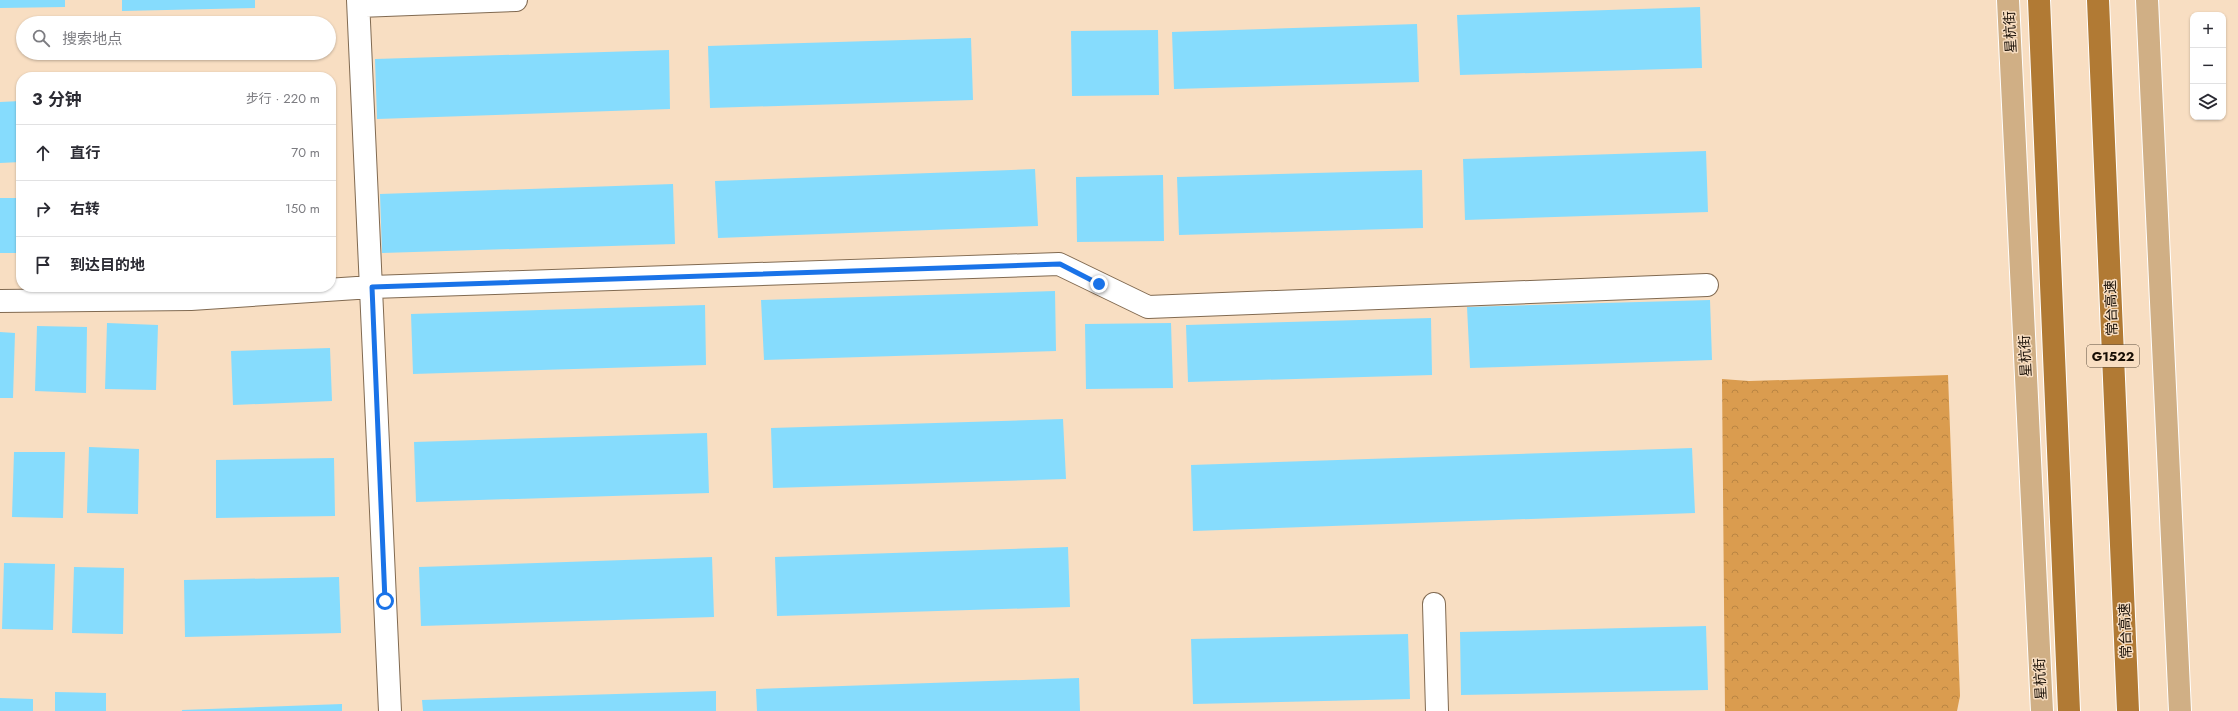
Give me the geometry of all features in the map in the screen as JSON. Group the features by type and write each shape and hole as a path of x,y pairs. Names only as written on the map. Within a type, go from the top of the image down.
{"highway":[{"path":"2039,0 2069,711"},
{"name":"常台高速","path":"2098,0 2128,711"}],"main road":[{"name":"星杭街","path":"2008,0 2042,711"},
{"path":"2147,0 2180,711"}],"street":[{"path":"390,711 359,3 516,0"},
{"path":"336,289 1060,264 1148,307 1707,285"},
{"path":"0,301 191,299 297,292"},
{"path":"1434,604 1437,711"}],"green space":[{"path":"1948,375 1960,696 1957,711 1725,711 1722,379 1749,381"}],"building":[{"path":"0,0 65,0 65,7 0,8"},
{"path":"122,0 255,0 255,8 122,11"},
{"path":"1700,7 1702,68 1460,75 1457,15"},
{"path":"1417,24 1419,82 1174,89 1172,32"},
{"path":"1158,30 1159,95 1072,96 1071,31"},
{"path":"971,38 973,100 710,108 708,46"},
{"path":"669,50 670,109 377,119 375,59"},
{"path":"16,101 16,162 0,163 0,102"},
{"path":"1706,151 1708,212 1465,220 1463,159"},
{"path":"1035,169 1038,226 718,238 715,181"},
{"path":"1422,170 1423,228 1179,235 1177,177"},
{"path":"1163,175 1164,241 1077,242 1076,177"},
{"path":"673,184 675,244 382,253 380,194"},
{"path":"0,198 16,198 16,253 0,253"},
{"path":"1055,291 1056,351 764,360 761,300"},
{"path":"1710,300 1712,360 1470,368 1467,307"},
{"path":"705,305 706,365 413,374 411,314"},
{"path":"1431,318 1432,375 1188,382 1186,325"},
{"path":"107,323 158,325 156,390 105,389"},
{"path":"1171,323 1173,388 1086,389 1085,324"},
{"path":"37,326 87,327 86,393 35,391"},
{"path":"0,332 15,333 13,398 0,398"},
{"path":"330,348 332,401 233,405 231,351"},
{"path":"1063,419 1066,479 773,488 771,428"},
{"path":"707,433 709,493 416,502 414,442"},
{"path":"89,447 139,449 138,514 87,513"},
{"path":"1692,448 1695,513 1193,531 1191,465"},
{"path":"14,452 65,452 63,518 12,517"},
{"path":"334,458 335,516 216,518 216,460"},
{"path":"1068,547 1070,607 777,616 775,557"},
{"path":"712,557 714,617 421,626 419,567"},
{"path":"4,563 55,564 53,630 2,629"},
{"path":"74,567 124,568 123,634 72,633"},
{"path":"339,577 341,633 185,637 184,580"},
{"path":"1706,626 1708,690 1461,695 1460,632"},
{"path":"1408,634 1410,699 1193,704 1191,639"},
{"path":"1079,678 1080,711 757,711 756,689"},
{"path":"716,691 716,711 423,711 422,700"},
{"path":"55,692 106,693 106,711 55,711"},
{"path":"0,698 33,699 33,711 0,711"},
{"path":"342,704 342,711 182,711 182,710"}],"route":[{"path":"385,601 372,287 1060,264 1099,284"}]}
